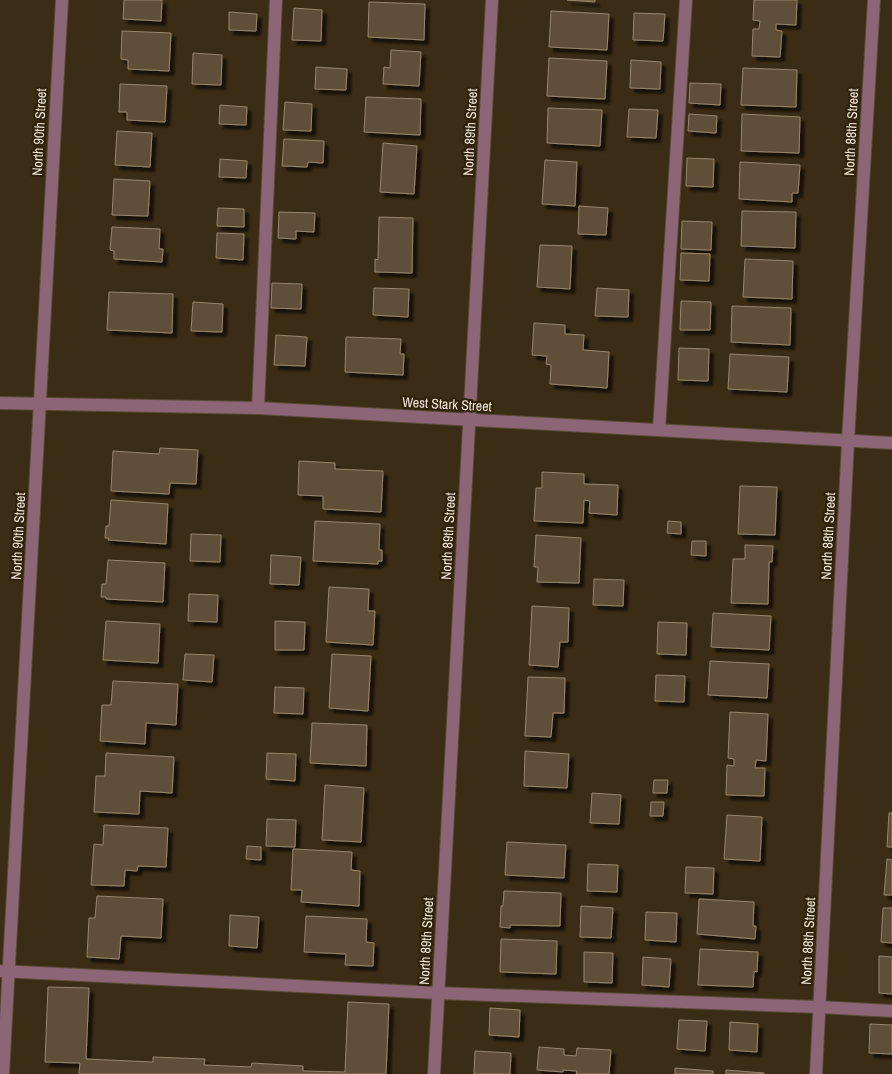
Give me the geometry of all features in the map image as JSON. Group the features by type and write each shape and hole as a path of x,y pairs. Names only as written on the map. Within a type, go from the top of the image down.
{"street":[{"name":"North 90th Street","path":"3,1074 4,971 40,404 62,0"},
{"path":"258,408 276,0"},
{"name":"North 89th Street","path":"434,1074 492,0"},
{"path":"659,430 686,0"},
{"name":"North 88th Street","path":"816,1074 848,441 874,0"},
{"name":"West Stark Street","path":"0,403 258,408 892,443"},
{"path":"4,971 438,993 819,1006 892,1011"}],"building":[{"path":"124,0 162,0 161,21 123,19"},
{"path":"567,0 595,0 595,2"},
{"path":"754,0 797,0 796,25 776,24 776,30 782,31 780,57 752,56 753,29 759,29 760,21 753,20"},
{"path":"369,2 425,4 424,40 368,37"},
{"path":"294,8 322,10 321,41 292,40"},
{"path":"551,11 609,14 607,50 549,47"},
{"path":"229,12 257,14 256,31 229,30"},
{"path":"634,13 665,14 663,41 633,40"},
{"path":"122,31 171,33 169,71 128,69 128,60 121,59"},
{"path":"391,50 421,52 419,86 383,84 384,67 390,68"},
{"path":"193,53 222,55 221,85 192,84"},
{"path":"549,58 607,61 605,99 547,96"},
{"path":"631,60 661,62 660,89 630,88"},
{"path":"316,67 347,69 346,90 315,89"},
{"path":"743,68 797,70 796,107 741,105"},
{"path":"690,83 721,84 720,105 689,103"},
{"path":"120,84 167,86 165,122 127,120 127,112 119,112"},
{"path":"366,97 421,99 420,135 364,132"},
{"path":"285,102 312,104 311,131 283,130"},
{"path":"220,105 247,107 246,125 219,124"},
{"path":"548,108 602,110 600,146 547,143"},
{"path":"629,109 658,110 656,138 627,137"},
{"path":"689,114 717,116 716,133 688,131"},
{"path":"742,114 800,117 799,153 741,151"},
{"path":"117,131 152,133 150,167 115,165"},
{"path":"284,139 324,141 323,163 308,162 307,167 282,166"},
{"path":"383,143 417,146 414,194 380,192"},
{"path":"687,158 714,159 713,187 686,186"},
{"path":"220,159 247,161 246,178 219,177"},
{"path":"545,160 577,162 575,206 542,204"},
{"path":"740,162 800,165 798,193 792,193 792,202 739,199"},
{"path":"114,179 150,181 148,216 112,215"},
{"path":"579,206 608,208 606,235 578,234"},
{"path":"218,208 244,209 244,227 217,226"},
{"path":"742,211 796,212 795,248 741,246"},
{"path":"279,212 315,213 314,232 296,231 296,239 278,238"},
{"path":"379,217 413,218 412,273 375,272 375,259 378,260"},
{"path":"682,221 712,222 711,250 681,249"},
{"path":"112,227 160,229 159,249 163,249 162,262 114,259 114,251 110,250"},
{"path":"217,233 244,234 243,260 216,258"},
{"path":"540,245 572,246 570,289 537,287"},
{"path":"681,253 710,254 709,281 680,280"},
{"path":"745,259 793,261 792,299 743,297"},
{"path":"272,283 302,284 301,309 271,308"},
{"path":"374,288 409,289 408,317 373,315"},
{"path":"597,288 629,290 628,317 595,316"},
{"path":"109,292 173,294 172,333 107,330"},
{"path":"681,301 711,302 710,330 680,330"},
{"path":"193,302 223,304 222,332 191,331"},
{"path":"732,306 791,308 790,345 731,342"},
{"path":"534,323 565,325 565,334 584,335 583,350 609,352 607,388 550,384 551,365 546,364 547,356 532,355"},
{"path":"276,335 307,337 305,366 274,365"},
{"path":"346,337 401,339 400,354 404,354 403,375 345,372"},
{"path":"679,348 709,349 708,381 678,380"},
{"path":"730,354 789,357 787,392 728,389"},
{"path":"160,448 198,450 196,484 170,483 169,494 111,491 113,451 159,454"},
{"path":"299,461 335,463 335,469 383,471 381,512 323,509 323,496 298,495"},
{"path":"542,472 584,474 584,484 618,485 617,515 589,513 590,501 584,500 583,523 534,521 536,488 542,488"},
{"path":"740,486 777,487 775,535 738,534"},
{"path":"111,500 168,504 166,544 108,540 109,538 105,538 106,526 109,526"},
{"path":"315,521 380,524 379,550 382,550 382,561 378,561 378,564 313,561"},
{"path":"668,521 681,522 681,534 667,533"},
{"path":"191,534 221,535 220,562 190,561"},
{"path":"536,535 581,538 579,583 537,582 538,567 534,567"},
{"path":"692,541 706,541 706,556 691,555"},
{"path":"745,545 773,546 772,562 769,562 768,604 731,603 733,559 745,559"},
{"path":"271,555 301,557 299,585 270,584"},
{"path":"108,560 165,563 163,602 106,599 106,597 101,597 102,584 106,584"},
{"path":"594,579 624,580 623,606 593,605"},
{"path":"329,587 369,589 368,611 375,611 373,645 326,642"},
{"path":"189,594 218,595 217,622 188,621"},
{"path":"532,606 569,608 568,642 560,642 558,667 529,665"},
{"path":"713,613 771,616 769,650 711,647"},
{"path":"106,621 160,624 158,663 103,660"},
{"path":"275,621 305,622 304,650 275,650"},
{"path":"658,622 687,623 686,655 657,654"},
{"path":"185,654 214,655 212,682 183,680"},
{"path":"332,654 371,656 368,711 329,708"},
{"path":"710,661 769,664 767,698 708,695"},
{"path":"656,675 685,676 684,702 655,701"},
{"path":"528,677 565,678 564,713 553,713 551,737 525,736"},
{"path":"113,681 178,684 176,725 146,723 145,744 100,741 102,705 111,705"},
{"path":"275,687 304,688 303,714 274,713"},
{"path":"730,712 768,714 766,761 756,760 755,768 765,768 764,796 726,795 727,765 734,766 734,759 728,758"},
{"path":"312,723 367,725 366,766 310,763"},
{"path":"525,751 569,754 567,788 524,786"},
{"path":"106,753 174,757 172,793 140,791 139,814 94,812 96,776 105,776"},
{"path":"267,753 296,754 295,781 266,779"},
{"path":"654,780 668,780 667,793 653,793"},
{"path":"325,785 364,788 361,842 322,840"},
{"path":"592,793 621,795 619,824 590,823"},
{"path":"651,802 664,802 663,816 650,816"},
{"path":"889,813 892,813 892,847 887,847"},
{"path":"727,815 762,817 760,861 724,859"},
{"path":"267,819 296,820 295,847 266,846"},
{"path":"104,825 168,828 166,867 138,866 137,871 125,870 124,886 91,885 94,844 103,845"},
{"path":"507,842 566,845 564,878 505,875"},
{"path":"247,846 261,847 261,860 246,859"},
{"path":"293,849 352,852 351,870 360,871 359,906 301,902 302,890 291,890"},
{"path":"887,859 892,860 892,895 884,895"},
{"path":"588,864 618,865 617,892 587,891"},
{"path":"686,867 714,868 713,894 685,893"},
{"path":"504,891 561,893 560,926 510,925 510,928 500,927"},
{"path":"97,896 163,899 161,938 121,936 119,959 87,957 89,918 95,918"},
{"path":"699,899 754,902 753,926 756,926 755,939 697,934"},
{"path":"581,906 613,908 611,938 580,937"},
{"path":"883,908 892,908 892,943 881,942"},
{"path":"646,912 677,913 676,942 645,940"},
{"path":"230,915 259,917 257,948 229,946"},
{"path":"306,916 367,919 366,942 374,943 373,966 345,965 346,954 304,952"},
{"path":"501,939 557,941 556,974 500,972"},
{"path":"700,949 758,952 757,972 754,971 753,987 698,985"},
{"path":"584,952 613,953 612,983 584,982"},
{"path":"879,956 892,957 892,994 879,993"},
{"path":"643,957 671,959 669,987 642,985"},
{"path":"48,987 89,988 86,1059 153,1062 153,1057 205,1059 204,1065 251,1067 252,1063 303,1066 303,1071 345,1072 348,1002 389,1004 386,1074 79,1074 80,1063 45,1062"},
{"path":"490,1008 520,1010 519,1037 489,1035"},
{"path":"679,1020 707,1021 705,1051 677,1049"},
{"path":"730,1022 758,1024 757,1052 729,1050"},
{"path":"870,1024 892,1025 892,1054 869,1053"},
{"path":"539,1047 564,1049 564,1055 576,1056 577,1048 611,1050 609,1074 576,1074 577,1071 537,1070"},
{"path":"475,1051 511,1053 510,1074 474,1074"},
{"path":"675,1068 713,1071 713,1074 675,1074"},
{"path":"726,1070 764,1073 764,1074 726,1074"}]}
